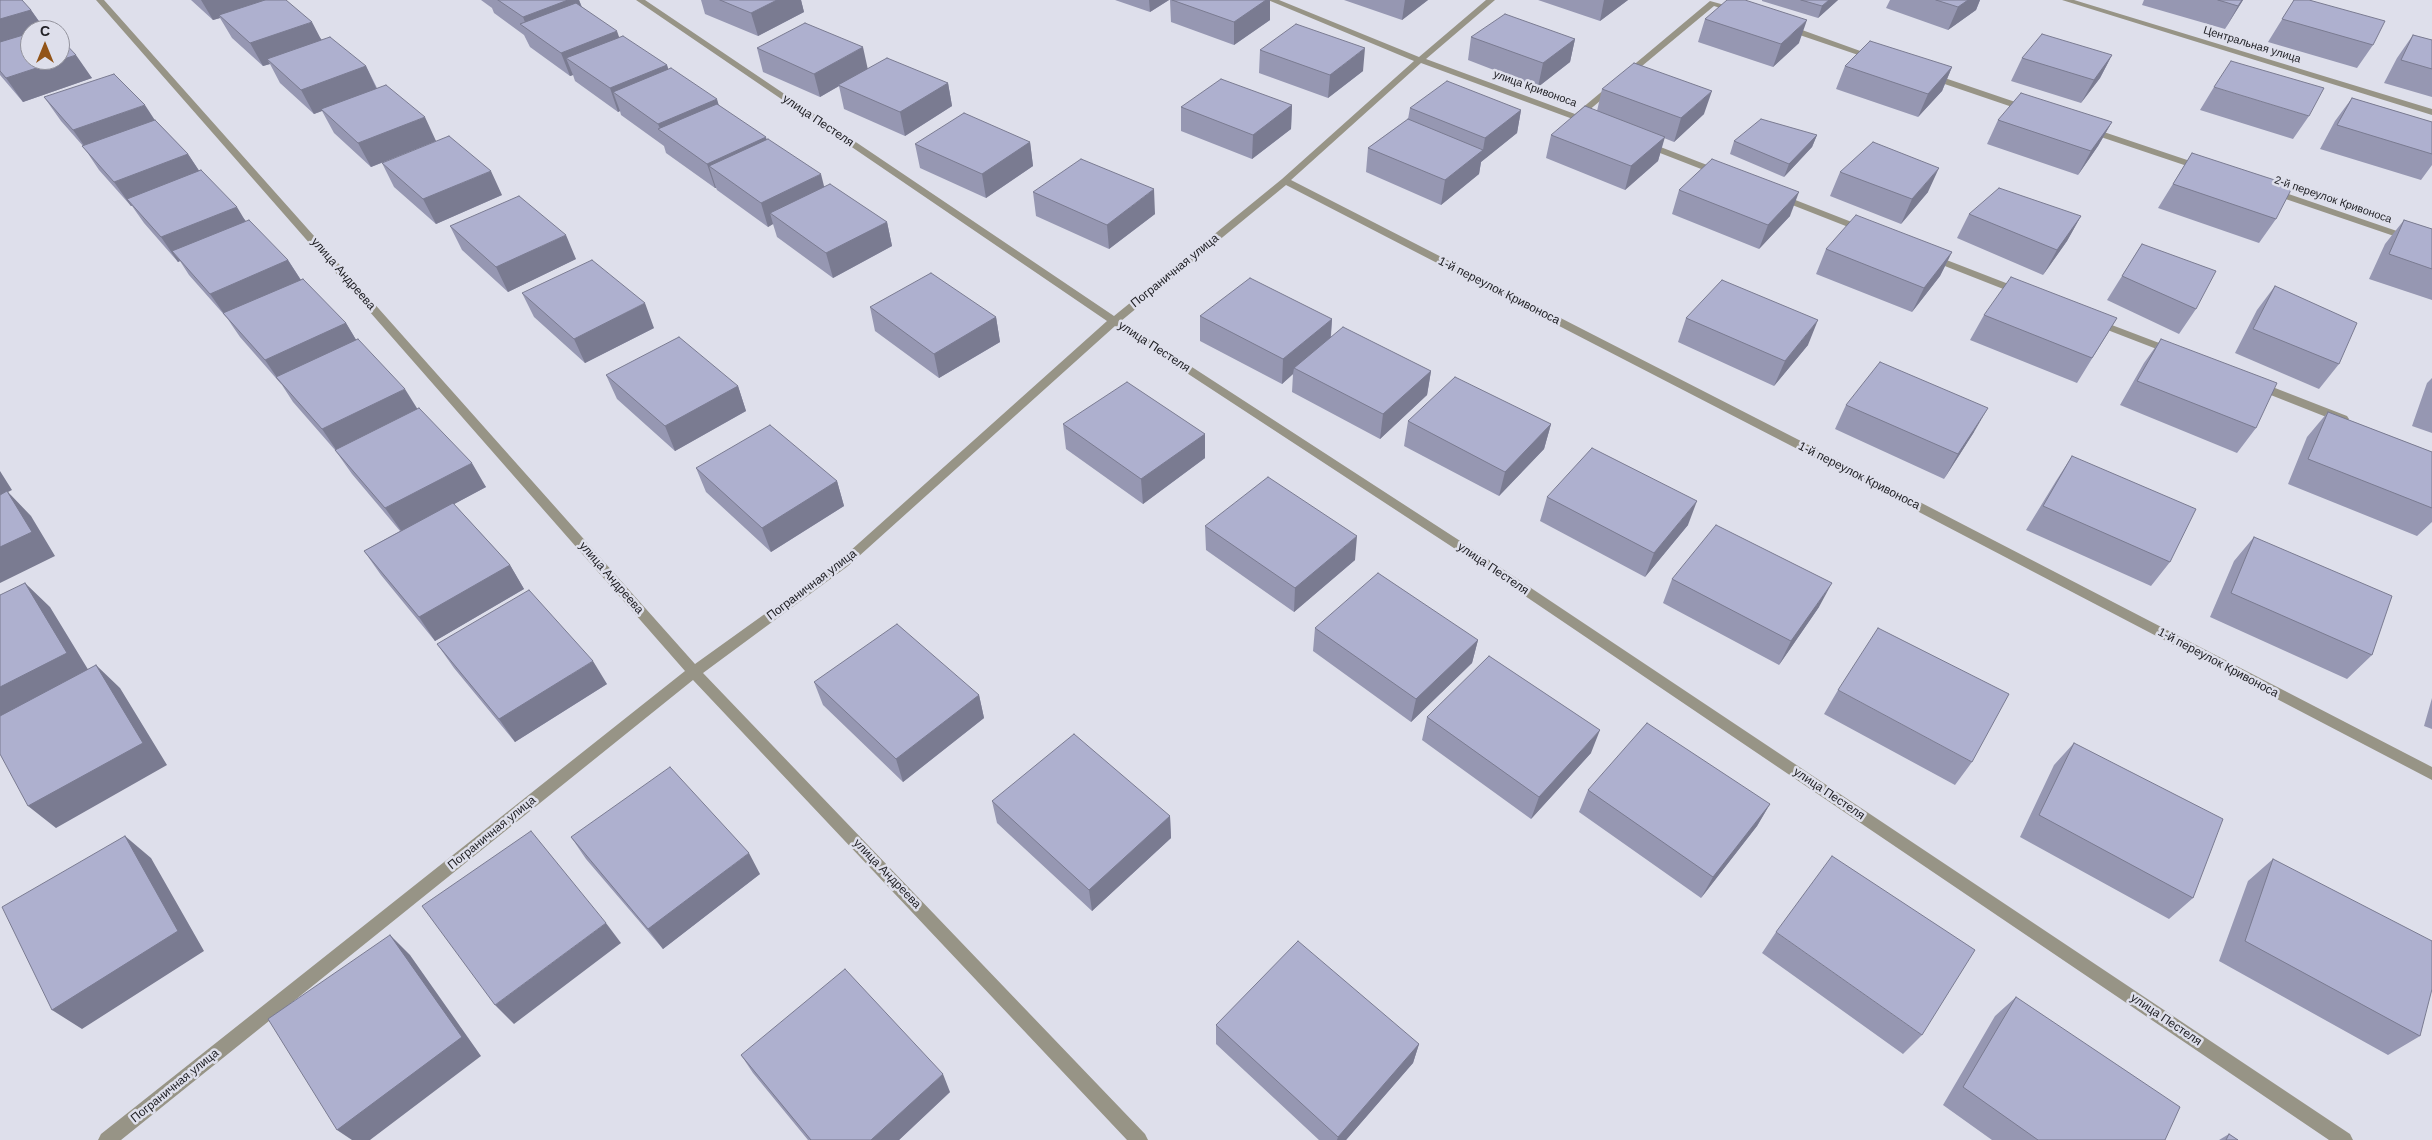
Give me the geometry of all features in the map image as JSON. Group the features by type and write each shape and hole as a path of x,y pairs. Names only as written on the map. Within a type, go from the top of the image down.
{"street":[{"name":"улица Андреева","path":"100,0 694,672 1139,1140"},
{"name":"улица Пестеля","path":"640,0 1114,321 1467,551 2344,1140"},
{"name":"улица Кривоноса","path":"1272,0 1420,60 1604,128"},
{"name":"Пограничная улица","path":"108,1140 694,672 844,563 1114,321 1285,181 1420,60 1492,0"},
{"name":"Центральная улица","path":"2066,0 2432,112"},
{"path":"1576,117 1713,3 1741,13"},
{"path":"1779,26 1883,61"},
{"path":"1921,73 2035,112"},
{"path":"2082,128 2214,172"},
{"path":"1631,138 1723,175"},
{"name":"1-й переулок Кривоноса","path":"1285,181 2432,774"},
{"name":"2-й переулок Кривоноса","path":"2262,188 2432,246"},
{"path":"1769,193 1870,233"},
{"path":"1926,254 2027,294"},
{"path":"2082,316 2184,356"},
{"path":"2248,382 2349,422"}],"building":[{"path":"0,0 22,0 31,10 0,19"},
{"path":"265,0 286,0 312,22 250,43 219,15"},
{"path":"498,0 568,0 523,17"},
{"path":"720,0 777,0 751,13"},
{"path":"1172,0 1266,0 1234,22"},
{"path":"1727,0 1745,0 1807,20 1781,44 1705,19"},
{"path":"1801,0 1829,0 1822,6"},
{"path":"1936,0 1968,0 1958,7"},
{"path":"2218,0 2242,0 2238,6"},
{"path":"2294,0 2309,0 2385,21 2373,45 2282,19"},
{"path":"576,3 617,31 561,53 520,24"},
{"path":"1505,14 1575,39 1543,63 1471,37"},
{"path":"805,23 863,47 814,74 757,48"},
{"path":"1296,24 1365,48 1330,75 1260,50"},
{"path":"2042,34 2112,55 2094,80 2022,58"},
{"path":"2413,35 2432,40 2432,69 2401,60"},
{"path":"20,36 20,70 30,70 6,78 0,71 0,42"},
{"path":"623,36 667,65 610,88 566,58"},
{"path":"330,37 366,66 301,90 267,59"},
{"path":"1870,41 1952,67 1928,94 1845,66"},
{"path":"70,49 76,55 70,57"},
{"path":"887,58 948,83 900,112 838,85"},
{"path":"2231,61 2324,88 2309,116 2214,87"},
{"path":"1634,63 1712,91 1681,118 1602,89"},
{"path":"671,68 717,99 658,124 613,92"},
{"path":"114,74 145,105 73,130 44,97"},
{"path":"1221,79 1292,105 1253,135 1181,107"},
{"path":"1447,81 1521,110 1485,138 1410,108"},
{"path":"386,85 425,117 358,143 321,109"},
{"path":"2021,93 2112,122 2091,151 1998,120"},
{"path":"2352,98 2432,122 2432,154 2337,125"},
{"path":"717,104 766,137 707,164 658,129"},
{"path":"1585,106 1665,137 1631,166 1551,135"},
{"path":"964,113 1030,142 982,174 915,144"},
{"path":"1408,119 1483,150 1445,180 1368,148"},
{"path":"1761,119 1817,135 1789,164 1734,141"},
{"path":"155,120 188,154 114,182 82,146"},
{"path":"449,136 491,171 423,199 382,163"},
{"path":"768,139 821,174 761,203 709,166"},
{"path":"1873,142 1939,168 1912,199 1840,172"},
{"path":"2192,153 2293,186 2276,219 2173,184"},
{"path":"1081,159 1154,189 1107,225 1033,192"},
{"path":"1712,159 1799,192 1768,225 1679,190"},
{"path":"201,170 237,207 161,237 127,199"},
{"path":"830,184 887,222 826,253 770,213"},
{"path":"1999,188 2081,216 2057,250 1969,214"},
{"path":"519,196 566,235 496,267 450,226"},
{"path":"1856,215 1952,252 1924,288 1826,249"},
{"path":"249,220 288,260 210,294 172,251"},
{"path":"2404,220 2432,229 2432,269 2389,254"},
{"path":"2142,244 2216,271 2196,309 2122,276"},
{"path":"592,260 645,303 574,339 522,293"},
{"path":"931,273 996,317 934,354 870,307"},
{"path":"2011,277 2117,318 2092,358 1984,315"},
{"path":"1250,278 1332,319 1283,359 1200,316"},
{"path":"303,279 346,323 265,360 223,313"},
{"path":"1722,280 1818,320 1785,361 1686,318"},
{"path":"2275,286 2357,323 2339,364 2253,329"},
{"path":"1343,327 1431,371 1383,414 1294,368"},
{"path":"679,337 738,386 665,426 606,375"},
{"path":"358,339 405,389 322,429 276,377"},
{"path":"2161,339 2277,383 2256,428 2137,381"},
{"path":"1880,362 1988,408 1958,454 1846,405"},
{"path":"1455,377 1551,424 1505,472 1408,421"},
{"path":"1127,382 1205,434 1141,479 1063,424"},
{"path":"419,408 472,463 385,508 335,450"},
{"path":"2328,412 2432,452 2432,508 2308,459"},
{"path":"770,425 837,481 762,528 696,468"},
{"path":"1592,448 1697,501 1654,553 1547,497"},
{"path":"2072,456 2196,509 2170,562 2043,506"},
{"path":"1268,477 1357,536 1295,588 1205,526"},
{"path":"7,491 32,532 0,547 0,495"},
{"path":"453,503 510,565 419,617 364,551"},
{"path":"1716,525 1832,583 1791,641 1672,579"},
{"path":"2254,537 2392,596 2372,655 2231,593"},
{"path":"1378,573 1478,640 1416,699 1315,628"},
{"path":"25,583 67,653 0,687 0,595"},
{"path":"529,590 593,661 499,719 437,644"},
{"path":"897,624 979,695 896,759 814,682"},
{"path":"1878,628 2009,694 1972,762 1838,690"},
{"path":"1489,656 1600,730 1539,797 1427,717"},
{"path":"96,665 143,743 28,806 0,754 0,716"},
{"path":"1647,723 1770,804 1713,877 1588,790"},
{"path":"1074,734 1170,816 1089,890 992,801"},
{"path":"2074,743 2223,819 2193,898 2039,815"},
{"path":"670,767 749,853 648,929 571,837"},
{"path":"531,831 606,923 495,1005 422,906"},
{"path":"125,836 178,931 52,1010 2,907"},
{"path":"1832,856 1975,950 1922,1035 1776,932"},
{"path":"2273,859 2432,941 2432,989 2420,1036 2245,941"},
{"path":"390,935 462,1037 337,1130 268,1019"},
{"path":"1298,941 1419,1044 1338,1137 1216,1025"},
{"path":"845,969 943,1074 871,1140 811,1140 741,1055"},
{"path":"2016,997 2180,1107 2165,1140 2038,1140 1963,1087"},
{"path":"2229,1134 2238,1140 2226,1140"}]}
